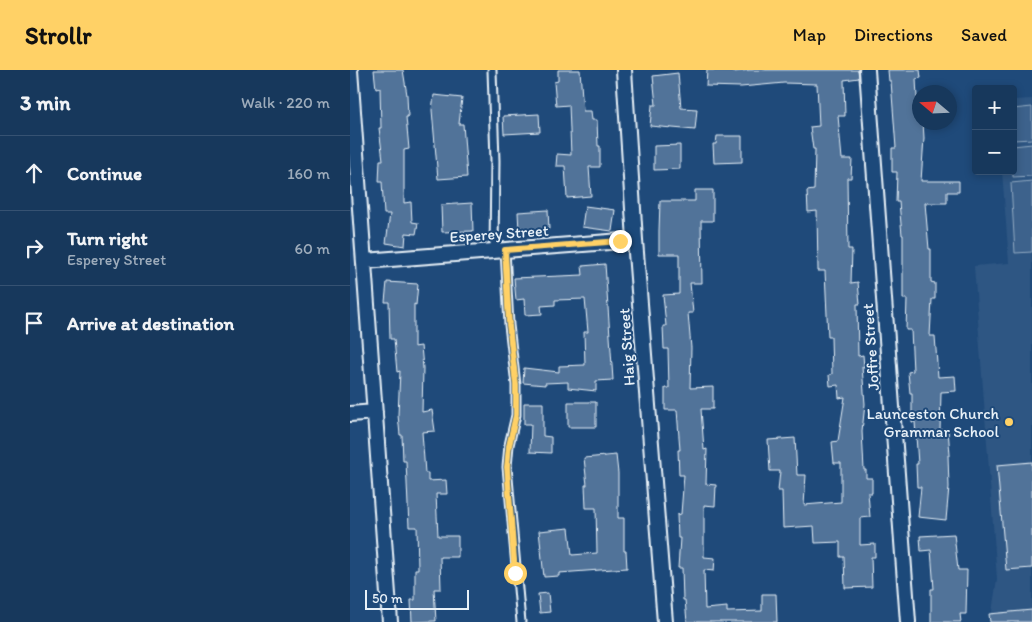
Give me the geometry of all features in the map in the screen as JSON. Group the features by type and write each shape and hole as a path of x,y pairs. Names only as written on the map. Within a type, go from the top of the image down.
{"street":[{"path":"350,70 354,181 365,261 390,622"},
{"name":"Haig Street","path":"624,70 635,240 665,622"},
{"name":"Joffre Street","path":"867,70 908,622"},
{"name":"Esperey Street","path":"365,261 635,240"},
{"path":"350,414 375,412"}],"lane":[{"path":"492,70 499,251 516,393 516,415 509,446 507,467 520,622"}],"shaded area":[{"name":"Launceston Church Grammar School","path":"1032,99 1032,622 993,622 992,612 997,579 974,266 1009,263 1002,175 1017,175 1017,100"},
{"path":"1032,107 1032,139 1017,140 1017,109"},
{"path":"1032,144 1032,176 1013,177 1013,175 1017,175 1017,146"},
{"path":"1032,181 1032,252 1015,253 1011,183"}],"building":[{"path":"374,70 403,70 407,95 408,117 406,117 409,149 404,150 404,203 411,202 412,222 418,223 416,234 406,233 405,246 386,243 390,214 384,214 382,182 379,182 380,160 383,160 379,128 381,128 380,88 376,89"},
{"path":"558,70 580,70 583,111 591,111 592,120 597,120 600,167 589,167 591,196 567,198 565,166 556,166 557,154 571,155 569,105 556,106 554,82 558,81"},
{"path":"707,70 734,70 734,72 750,70 858,70 859,78 844,80 845,116 838,116 842,159 852,159 851,178 847,178 848,249 852,249 851,283 858,282 860,304 857,304 858,356 863,355 864,367 862,367 865,404 862,431 864,470 866,470 866,478 872,478 872,493 868,493 870,517 860,518 860,545 875,544 875,557 871,557 872,587 845,588 844,557 840,557 840,542 815,543 814,526 783,528 782,491 778,491 780,471 770,471 768,440 795,438 797,475 806,475 804,505 841,502 841,463 834,463 832,442 838,441 845,397 839,398 838,385 830,386 829,375 832,374 831,337 828,337 825,271 818,271 817,211 808,212 807,191 814,190 815,149 813,149 810,127 819,126 817,84 784,83 741,87 706,86"},
{"path":"888,70 920,70 921,78 916,79 916,85 912,85 912,130 924,130 921,181 959,181 959,192 947,192 947,203 925,203 929,249 931,249 931,282 935,283 935,299 932,299 930,336 935,336 938,377 955,376 956,391 941,392 940,430 948,429 950,455 948,455 949,487 946,520 918,517 921,487 917,487 916,464 918,464 915,422 912,422 912,393 910,393 908,372 913,371 911,330 906,330 907,299 903,299 903,235 899,202 896,202 897,172 892,172 892,148 896,148 891,81 889,81"},
{"path":"678,73 681,108 697,109 695,130 650,126 652,105 656,105 653,76"},
{"path":"434,95 462,98 459,124 463,124 467,177 438,179 432,110"},
{"path":"539,114 540,132 504,134 503,116"},
{"path":"717,136 742,136 742,162 714,163 713,144 716,144"},
{"path":"680,145 680,169 654,170 654,146"},
{"path":"695,190 713,190 713,221 701,221 702,283 690,283 693,313 688,313 691,348 690,388 713,387 713,409 701,409 704,450 707,449 706,484 716,485 715,506 704,505 704,557 715,558 714,571 704,570 705,609 727,607 727,612 762,611 762,594 776,594 777,622 687,622 685,600 683,600 682,568 678,568 680,538 678,538 677,515 681,514 684,475 679,475 678,450 680,450 677,410 665,410 665,388 669,388 668,349 664,349 663,326 666,326 663,295 679,294 679,254 659,254 659,231 660,201 695,201"},
{"path":"472,203 473,231 442,232 441,205"},
{"path":"585,206 615,210 612,231 582,227"},
{"path":"548,210 549,229 519,231 518,212"},
{"path":"605,264 613,380 596,381 596,391 568,388 568,382 545,383 545,385 523,383 524,368 559,372 559,366 585,365 584,332 588,332 585,299 555,300 555,305 541,306 542,314 525,315 524,299 516,300 514,278 583,275 582,266"},
{"path":"387,282 418,284 416,305 414,304 414,347 421,346 423,368 422,412 432,410 435,431 422,432 425,473 428,473 428,481 446,480 447,494 436,494 438,536 458,536 458,557 440,557 441,589 434,589 436,621 412,622 411,600 415,600 415,569 418,569 417,527 409,527 406,461 403,461 402,435 400,435 398,415 400,371 397,372 394,339 390,339 389,302 385,302"},
{"path":"568,402 596,402 596,427 568,427"},
{"path":"524,403 543,403 543,436 551,437 551,453 530,452 531,424 524,424"},
{"path":"616,455 618,518 624,518 624,551 626,551 627,568 559,573 559,576 544,577 539,531 569,528 572,555 597,553 596,508 586,508 585,485 587,485 584,458"},
{"path":"1032,462 1032,568 1006,570 997,465"},
{"path":"954,534 958,570 967,570 966,614 960,614 961,622 931,622 931,589 934,589 931,550 921,551 920,536"},
{"path":"548,593 550,612 540,613 538,594"},
{"path":"1032,610 1032,622 990,622 989,614"}],"place":[{"name":"Launceston Church Grammar School","path":"1009,422"}],"route":[{"path":"515,573 507,467 509,446 516,415 516,385 509,325 505,250 620,241"}]}
